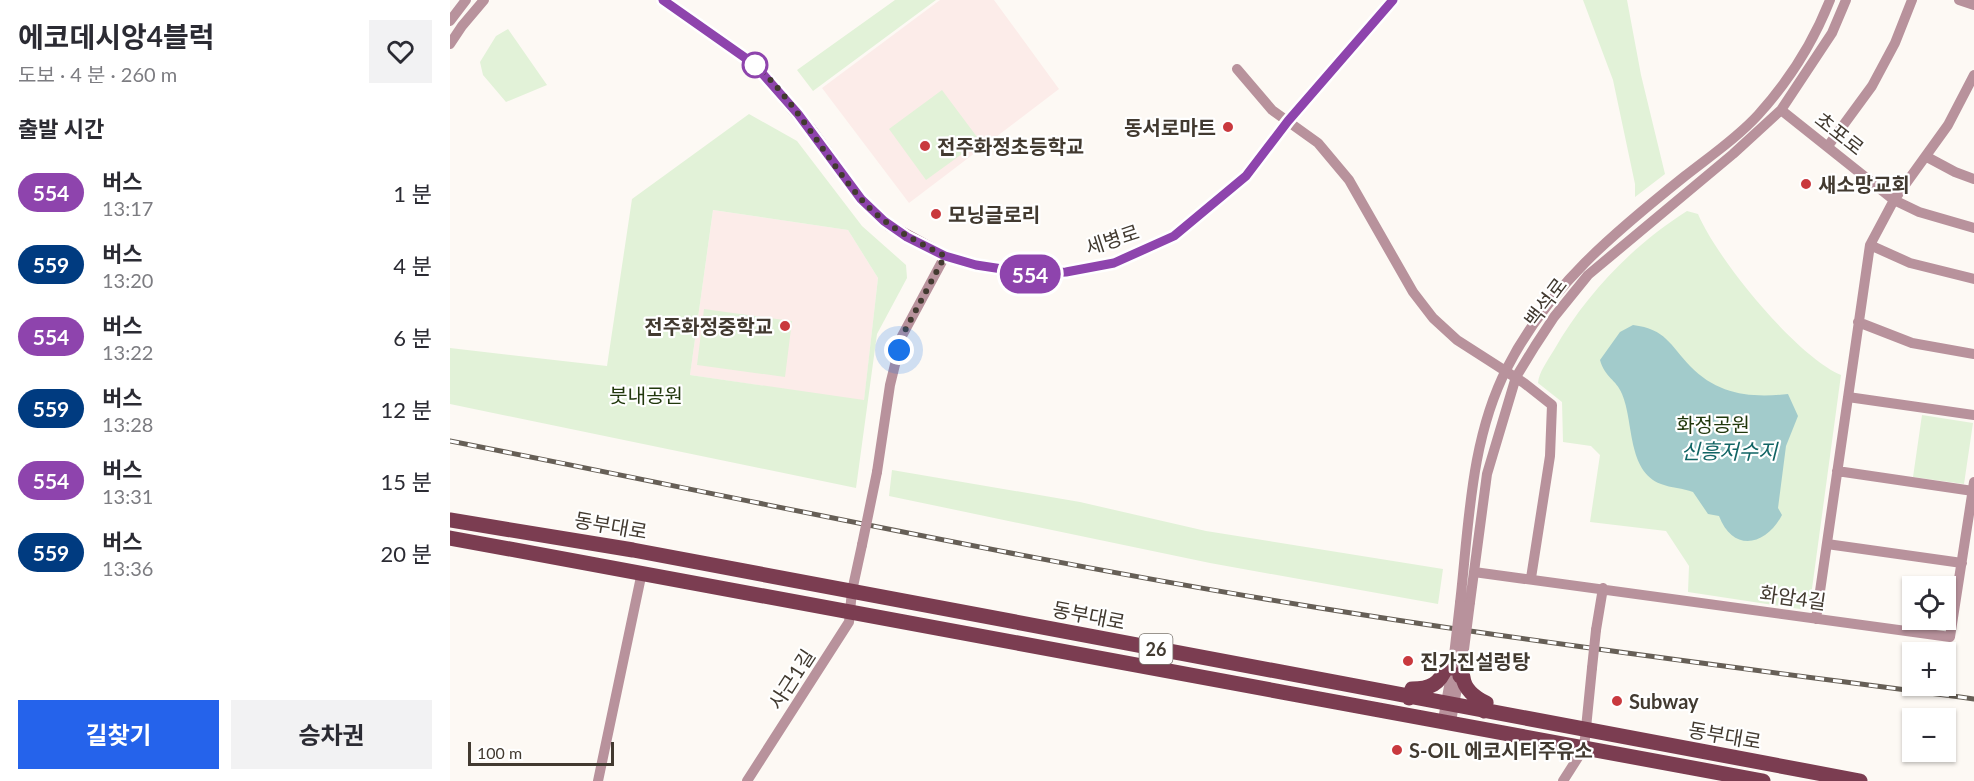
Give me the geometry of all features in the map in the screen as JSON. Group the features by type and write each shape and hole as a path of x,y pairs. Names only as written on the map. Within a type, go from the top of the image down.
{"main road":[{"name":"동부대로","path":"450,520 633,550 1409,698 1860,781"},
{"name":"동부대로","path":"450,538 1763,781"},
{"path":"1409,698 1412,688 1425,689 1436,684 1446,667 1457,668 1464,683 1476,698 1486,703 1484,711"}],"street":[{"path":"450,21 465,0"},
{"path":"450,44 484,0"},
{"name":"세병로","path":"663,0 754,64 805,122 861,199 884,221 907,237 945,256 976,265 1035,274 1066,272 1114,263 1174,236 1246,176 1288,121 1393,0"},
{"name":"백석로","path":"1447,721 1457,668 1465,603 1473,478 1489,417 1505,371 1531,326 1562,284 1632,219 1756,117 1789,78 1830,0"},
{"name":"백석로","path":"1465,603 1474,572 1487,474 1516,377 1554,317 1588,275 1733,154 1781,110 1832,33 1846,0"},
{"path":"1828,146 1872,86 1895,43 1912,0"},
{"path":"1959,0 1974,5"},
{"path":"1236,69 1272,110 1318,143 1349,180 1413,291 1433,318 1457,340 1516,377 1552,405 1553,416 1531,578"},
{"path":"1816,619 1870,245 1894,200 1927,157 1971,92 1974,75"},
{"name":"초포로","path":"1781,110 1894,200 1949,223 1974,228"},
{"path":"1927,157 1954,172 1974,179"},
{"path":"1870,245 1910,263 1974,279"},
{"name":"사근1길","path":"747,781 849,622 852,611 852,591 877,472 890,385 902,336 945,256"},
{"path":"1858,322 1912,343 1974,354"},
{"path":"1848,397 1974,415"},
{"path":"1837,471 1973,486"},
{"name":"화암4길","path":"1474,572 1950,637 1973,486"},
{"path":"1827,544 1962,563"},
{"path":"598,781 642,572"},
{"path":"1563,781 1584,748 1588,731 1592,668 1603,588"}],"shaded area":[{"name":"전주화정초등학교","path":"940,0 994,0 1059,89 909,203 822,88"},
{"name":"전주화정중학교","path":"713,210 848,230 878,278 864,401 690,375"}],"green space":[{"path":"895,0 936,0 813,91 797,70"},
{"path":"1583,0 1627,0 1641,75 1665,174 1635,197 1635,184 1613,80"},
{"path":"508,29 547,85 506,102 483,75 480,62 496,36"},
{"path":"942,90 980,141 926,180 889,129"},
{"name":"붓내공원","path":"749,114 797,141 862,226 906,265 907,278 877,334 856,488 450,404 450,348 607,366 632,199","holes":["713,210 848,230 878,278 864,400 690,375"]},
{"name":"화정공원","path":"1687,211 1698,214 1740,280 1781,328 1802,348 1841,375 1811,596 1806,606 1800,609 1688,592 1689,566 1666,531 1590,522 1600,455 1591,446 1563,442 1562,402 1538,383 1544,366 1567,329 1596,290 1648,239"},
{"path":"704,309 792,321 785,377 697,365"},
{"path":"1922,415 1973,423 1964,484 1913,477"},
{"path":"892,470 1080,502 1206,531 1443,569 1438,604 1210,563 889,496"}],"water":[{"name":"신흥저수지","path":"1633,325 1660,334 1701,376 1724,389 1748,395 1788,394 1798,416 1786,446 1778,508 1782,515 1775,525 1759,539 1741,540 1732,536 1719,516 1708,514 1693,492 1661,484 1650,478 1642,468 1633,445 1622,394 1600,360 1620,332"}],"railway":[{"path":"450,441 993,550 1211,590 1483,633 1974,699"}],"bus line":[{"name":"554","path":"663,0 754,64 777,87 861,199 890,226 945,256 1008,272 1037,274 1066,272 1114,263 1174,236 1246,176 1288,121 1393,0"}],"place":[{"name":"동서로마트","path":"1228,127"},
{"name":"전주화정초등학교","path":"925,146"},
{"name":"새소망교회","path":"1806,184"},
{"name":"모닝글로리","path":"936,214"},
{"name":"전주화정중학교","path":"785,326"},
{"name":"진가진설렁탕","path":"1408,661"},
{"name":"Subway","path":"1617,701"},
{"name":"S-OIL 에코시티주유소","path":"1397,750"}],"route":[{"path":"755,65 777,87 861,199 890,226 945,256 902,336 899,350"}]}
